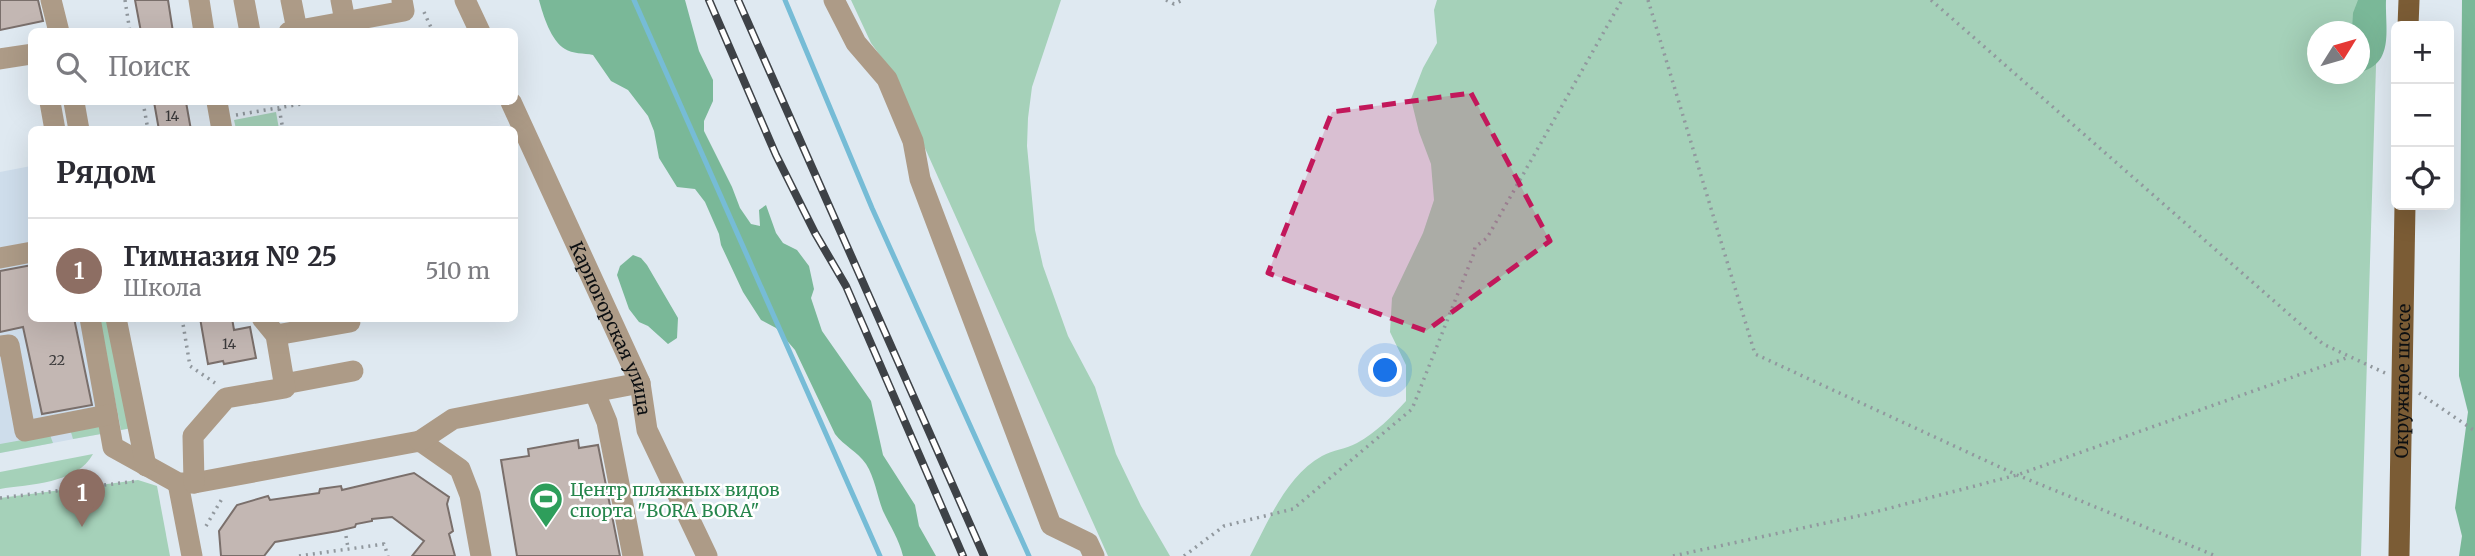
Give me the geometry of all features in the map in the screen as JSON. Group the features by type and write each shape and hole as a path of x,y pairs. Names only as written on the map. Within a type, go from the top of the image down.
{"main road":[{"path":"2408,21 2409,0"},
{"name":"Окружное шоссе","path":"2399,556 2405,210"}],"lane":[{"path":"51,0 58,28"},
{"path":"199,0 203,28"},
{"path":"244,0 249,28"},
{"path":"291,0 293,28"},
{"path":"341,0 345,21"},
{"path":"309,28 404,11 401,0"},
{"path":"465,0 478,28"},
{"path":"834,0 856,43 887,79 913,141 920,179 1051,525 1088,542 1094,556"},
{"path":"0,59 28,55"},
{"path":"51,105 54,126"},
{"path":"75,105 78,126"},
{"name":"Карпогорская улица","path":"513,105 640,383 647,430 707,556"},
{"path":"0,258 28,253"},
{"path":"91,322 113,447 180,481 420,441 453,419 640,383"},
{"path":"117,322 146,466"},
{"path":"192,556 180,481 193,436 226,398 285,388 269,327 350,322"},
{"path":"0,346 9,345 25,431 107,415"},
{"path":"284,384 354,372"},
{"path":"595,393 607,422 633,556"},
{"path":"420,441 460,469 470,495 481,556"}],"path":[{"path":"125,0 129,28"},
{"path":"1166,0 1174,4 1183,0"},
{"path":"1184,556 1224,526 1293,509 1412,409 1475,247 1487,238 1622,0"},
{"path":"1648,0 1755,354 2017,475 2216,556"},
{"path":"1931,0 2323,344 2402,381 2475,431"},
{"path":"144,105 147,126"},
{"path":"278,105 282,126"},
{"path":"219,116 296,105"},
{"path":"183,322 190,366 235,397"},
{"path":"1673,556 1854,517 2017,475 2349,356"},
{"path":"0,498 180,481"},
{"path":"207,535 205,524 229,488"},
{"path":"346,536 348,548"},
{"path":"299,556 384,544 388,556"}],"highlighted area":[{"path":"1471,93 1550,241 1426,331 1268,273 1332,112"}],"shaded area":[{"path":"28,167 28,322 112,322 132,428 0,453 0,172"}],"green space":[{"path":"539,0 685,0 699,51 713,80 713,101 704,121 704,131 740,208 751,224 760,226 759,210 766,205 776,233 783,243 797,250 809,266 814,289 811,298 822,331 871,401 883,455 915,505 919,526 936,556 903,556 883,511 869,469 835,434 795,350 776,328 761,320 743,292 705,202 695,189 677,187 659,158 648,116 628,90 611,81 593,55 568,51 560,45 545,20"},
{"path":"851,0 1061,0 1032,87 1028,118 1027,146 1035,230 1043,266 1068,336 1095,387 1116,454 1141,506 1170,556 1108,556 895,76 871,43"},
{"path":"1437,0 2378,0 2361,556 1250,556 1279,501 1298,475 1322,456 1353,445 1371,434 1406,401 1406,365 1390,332 1392,298 1423,233 1434,200 1431,164 1411,99 1423,68 1437,43 1434,10"},
{"path":"2358,0 2386,0 2386,44 2379,61 2370,68 2370,21 2353,21"},
{"path":"2462,0 2475,0 2475,556 2459,556 2462,536 2455,508 2468,412 2459,376"},
{"path":"276,112 278,126 235,126 234,120"},
{"path":"633,255 641,258 647,265 678,318 677,338 668,344 648,326 639,322 629,309 617,275 620,266"},
{"path":"100,322 112,322 132,428 121,430"},
{"path":"99,427 101,434 73,439 70,429"},
{"path":"50,435 53,443 0,453 0,444"},
{"path":"93,454 86,464 64,477 0,489 0,472"},
{"path":"138,480 157,486 170,556 0,556 0,498"}],"building":[{"path":"0,0 38,0 43,21 0,30"},
{"path":"135,0 168,0 172,28 140,28"},
{"path":"155,105 187,105 190,126 158,126"},
{"path":"28,266 28,322 75,322 92,405 42,414 23,327 0,332 0,271"},
{"path":"201,322 233,322 234,330 250,327 256,358 208,364"},
{"path":"578,440 579,448 598,445 620,556 517,556 501,460 529,456 528,449"},
{"path":"414,473 449,497 447,504 453,531 449,534 455,556 412,556 424,541 392,517 372,519 338,531 275,542 264,556 221,556 219,531 237,505 268,496 270,500 319,493 320,489 341,486 342,490"}],"waterway":[{"path":"634,0 880,556"},
{"path":"785,0 872,208 1029,556"}],"railway":[{"path":"709,0 776,155 815,233 846,286 963,556"},
{"path":"738,0 984,556"}],"place":[{"name":"Гимназия № 25","path":"82,527"},
{"name":"Центр пляжных видов спорта \"BORA BORA\"","path":"546,529"}]}
